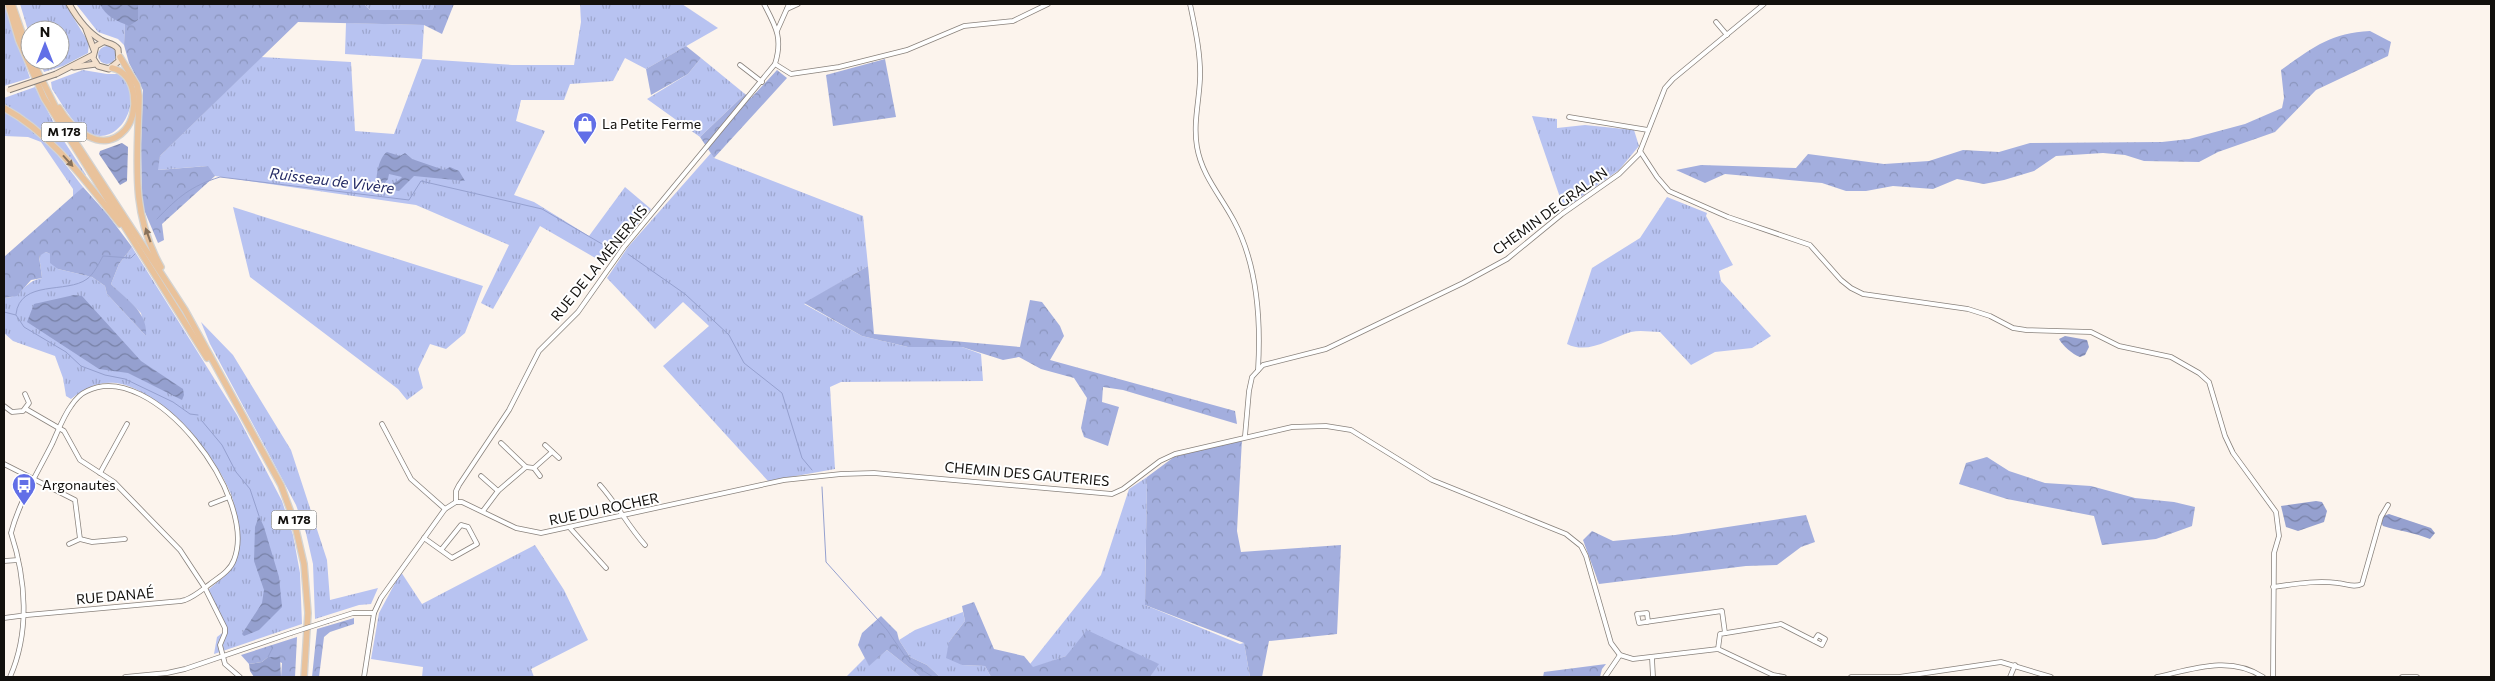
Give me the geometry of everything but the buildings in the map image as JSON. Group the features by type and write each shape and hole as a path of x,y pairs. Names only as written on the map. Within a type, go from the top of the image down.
{"main road":[{"name":"M 178","path":"8,4 19,41 44,98 221,378"},
{"path":"12,4 20,27"},
{"path":"69,4 83,25 96,64"},
{"path":"83,25 104,42 115,46 137,85 139,96 136,180 143,222 160,264 185,310"},
{"path":"70,67 93,52 104,42"},
{"path":"112,68 120,57"},
{"path":"39,77 66,118 77,130 87,137 98,140 111,139 126,128 131,120 133,103 132,87 123,72 112,68 105,69 96,64 70,68"},
{"name":"M 178","path":"36,70 65,126 185,310 281,485 300,540 307,589 304,677"},
{"path":"6,91 64,70"},
{"path":"4,108 26,121 46,138 140,249"}],"street":[{"name":"RUE DE LA MÉNERAIS","path":"456,502 456,491 459,485 509,410 540,351 578,312 624,247 775,64 780,44 777,31 764,4"},
{"path":"777,31 789,4"},
{"path":"788,9 798,4"},
{"path":"775,64 791,74 839,67 907,50 964,26 1014,21 1048,4"},
{"path":"1190,4 1200,60 1195,129 1197,147 1201,162 1212,186 1234,221 1249,264 1260,332 1258,370 1252,377 1249,391 1245,436"},
{"name":"CHEMIN DE GRALAN","path":"1258,370 1273,361 1326,349 1463,283 1506,259 1562,214 1619,174 1640,151 1665,88 1673,79 1764,4"},
{"path":"770,16 782,17"},
{"path":"1716,22 1727,35"},
{"path":"740,65 762,82"},
{"path":"1569,117 1648,130"},
{"path":"1640,151 1656,177 1669,191 1728,217 1810,245 1841,280 1863,294 1968,309 1990,316 2013,328 2091,332 2119,346 2172,358 2199,372 2209,382 2225,436 2233,453 2276,512 2279,536 2274,553 2273,677"},
{"name":"RUE DANAÉ","path":"4,618 188,599 227,571 235,555 236,526 229,497 210,460 182,426 160,408 126,389 102,386 84,393 71,406 35,478 11,533"},
{"path":"4,406 18,413 29,404 24,394"},
{"path":"26,408 60,428 71,440 80,460 114,482 180,550 205,588 226,630 220,645 225,664 240,677"},
{"path":"100,473 126,424"},
{"path":"382,424 411,479 445,509"},
{"name":"CHEMIN DES GAUTERIES","path":"702,499 784,480 841,474 874,473 1112,494 1123,489 1155,464 1175,454 1245,436 1308,425 1351,430 1432,480 1566,534 1581,546 1586,556 1611,643 1620,655"},
{"path":"501,442 526,467 534,468 540,476"},
{"path":"545,445 558,458"},
{"path":"534,468 552,452"},
{"path":"4,464 35,478 75,500 80,539"},
{"path":"483,511 498,491 526,467"},
{"path":"480,476 498,491"},
{"path":"600,485 624,516 628,527 645,545"},
{"path":"211,504 229,497"},
{"name":"RUE DU ROCHER","path":"456,502 462,502 516,528 534,533 570,528 702,499"},
{"path":"364,677 374,613 396,576 445,509 456,502"},
{"path":"2273,587 2306,582 2354,586 2362,584 2381,517 2388,505"},
{"path":"424,538 452,558 477,544 468,527 461,525 441,550"},
{"path":"570,528 606,568"},
{"path":"4,530 11,533 23,590 21,638 11,677"},
{"path":"69,544 80,539 92,542 125,540"},
{"path":"4,561 18,560"},
{"path":"1648,622 1722,611 1725,633"},
{"path":"125,677 167,673 353,613 374,613"},
{"path":"1718,649 1720,634 1781,624 1814,641"},
{"path":"1605,677 1620,655 1633,659 1652,658 1707,649 1718,649 1773,675 1784,677"},
{"path":"1652,658 1653,677"},
{"path":"1851,677 1899,677 2001,662 2051,677"},
{"path":"2157,677 2225,664 2250,669 2263,677"},
{"path":"2010,677 2015,665"},
{"path":"2402,677 2417,677"}],"green space":[{"path":"4,4 20,50 20,70 27,70 30,78 4,86"},
{"path":"20,4 65,4 89,43 88,53 70,62 70,20 25,20"},
{"path":"76,4 100,4 125,24 124,45 118,39 98,32"},
{"path":"138,4 364,4 370,10 432,10 435,4 454,4 442,34 424,25 298,22 160,156 158,170 208,166 215,176 162,224 164,240 158,243 142,205 141,144 143,90 129,63 124,45 125,24 138,20"},
{"path":"364,4 435,4 432,10 370,10"},
{"path":"580,4 682,4 718,28 646,69 625,58 613,81 570,84 564,100 521,100 516,121 545,131 514,195 534,202 589,236 625,187 651,209 604,263 540,226 493,309 481,303 509,245 416,205 215,176 207,166 157,170 160,156 261,57 351,62 355,131 394,134 422,59 512,65 574,65 581,22"},
{"path":"346,23 424,25 422,59 345,54"},
{"path":"2370,31 2391,42 2388,56 2316,90 2275,132 2218,152 2199,162 2144,161 2125,155 2103,153 2056,156 2034,171 1984,184 1957,179 1933,189 1893,186 1866,191 1846,191 1822,183 1725,174 1705,183 1676,170 1701,165 1796,168 1808,154 1884,164 1929,161 1963,150 1999,152 2030,143 2162,142 2189,139 2245,124 2282,108 2284,98 2281,70 2332,38 2356,32"},
{"path":"107,46 115,51 116,55 111,63 107,64 99,59 98,55 103,47"},
{"path":"686,46 701,58 688,74 651,95 646,69"},
{"path":"701,58 745,94 700,137 647,99 688,74"},
{"path":"885,59 896,117 833,126 826,75"},
{"path":"83,70 118,74 127,83 131,95 126,119 118,129 108,135 96,136 78,126 52,89 51,82"},
{"path":"777,70 787,78 714,158 700,137 745,94 751,98"},
{"path":"35,87 62,138 86,175 84,177 47,137 4,106 4,98"},
{"path":"4,112 17,118 39,134 58,155 83,187 73,197 73,189 41,142 28,137 4,136"},
{"path":"1532,116 1557,119 1557,128 1585,125 1634,130 1639,146 1619,170 1564,209"},
{"path":"711,153 714,158 863,216 868,266 804,304 862,336 908,347 962,347 981,354 983,381 841,382 830,387 835,469 768,481 663,366 709,326 683,302 655,329 607,278 628,247"},
{"path":"83,187 108,215 132,247 119,264 111,284 140,313 144,320 146,336 107,294 105,286 92,277 58,269 50,263 50,254 46,252 39,256 42,278 31,280 17,296 4,298 4,257"},
{"path":"1667,197 1707,213 1706,216 1733,265 1719,271 1721,281 1771,336 1752,348 1715,352 1691,365 1660,332 1631,332 1591,347 1575,347 1567,344 1592,268 1640,238"},
{"path":"233,207 483,286 465,333 446,349 430,344 418,369 423,388 407,400 398,389 250,277"},
{"path":"132,247 237,415 282,501 293,535 300,573 302,624 214,654 217,637 226,630 208,590 233,566 236,559 237,534 233,500 224,478 213,461 184,426 168,410 150,397 133,388 116,383 103,383 92,386 71,399 66,396 63,378 55,356 13,341 4,333 4,298 19,293 30,283 42,278 39,255 46,252 50,254 58,269 92,277 105,286 107,294 146,336 141,313 111,284 119,264"},
{"path":"868,266 874,334 1020,347 1030,300 1042,302 1060,326 1064,336 1050,360 1235,411 1237,424 1123,390 1103,387 1102,402 1119,407 1108,446 1084,437 1081,428 1087,398 1074,378 1041,369 1019,357 1003,360 962,347 908,347 862,336 804,303"},
{"path":"201,322 233,355 291,450 327,560 330,600 378,588 371,604 359,605 315,619 313,564 306,533 296,505 210,344"},
{"path":"1242,439 1237,531 1241,552 1341,545 1337,634 1269,641 1262,677 1250,677 1244,643 1145,605 1147,477 1174,457"},
{"path":"1987,457 2009,471 2045,483 2091,486 2135,498 2174,502 2195,507 2192,526 2156,539 2102,545 2094,516 2007,499 1959,484 1966,463"},
{"path":"1147,477 1145,605 1240,644 1244,643 1250,677 1150,677 1158,664 1145,659 1066,656 1033,668 1030,664 1101,575 1129,489"},
{"path":"1806,515 1815,542 1801,547 1777,565 1746,566 1599,584 1583,540 1592,531 1613,541 1675,535"},
{"path":"535,545 564,590 588,640 531,669 534,677 422,677 423,667 371,659 379,613 401,572 422,604"},
{"path":"974,602 994,649 1024,656 1033,667 1066,656 1087,630 1159,664 1150,677 991,677 985,666 962,665 946,658 949,642 965,621 962,606"},
{"path":"963,612 965,621 949,642 962,665 985,666 991,677 940,677 927,665 910,657 899,640 915,630"},
{"path":"881,616 897,632 899,640 910,657 927,665 940,677 921,677 887,650 869,666 858,645 862,633"},
{"path":"354,618 354,624 330,632 324,637 319,677 312,677 317,629"},
{"path":"297,637 295,677 281,677 282,663 268,657 262,662 249,664 241,655"},
{"path":"887,650 921,677 846,677 865,658 869,665"},
{"path":"1606,664 1602,669 1600,677 1543,677 1544,672"}],"water":[{"path":"100,4 138,4 138,20 129,26 108,15"},
{"path":"122,143 128,147 127,181 120,185 99,154 100,151"},
{"path":"387,152 400,156 405,153 412,159 444,170 450,167 459,171 465,181 414,176 399,191 386,189 402,177 389,174 388,179 381,187 377,186 378,168"},
{"path":"74,295 82,296 141,361 183,389 184,395 182,400 128,373 99,369 27,322 34,304"},
{"path":"2065,336 2087,340 2089,347 2085,355 2080,357 2065,347 2059,339"},
{"path":"2316,501 2322,502 2327,511 2324,522 2298,531 2286,527 2281,506"},
{"path":"2389,514 2431,528 2435,533 2430,539 2383,526 2381,522 2383,516"},
{"path":"259,516 279,577 282,607 259,630 244,636 242,634 262,603 264,590 254,561 255,527"},
{"path":"268,657 280,657 281,677 254,677 250,671 249,664 262,662"}],"waterway":[{"name":"Ruisseau de Vivère","path":"157,219 172,204 193,188 220,177 409,200 421,181 542,209 614,251"},
{"name":"Ruisseau de Vivère","path":"16,314 19,303 26,296 46,289 68,286 87,279 103,256 131,258 135,254"},
{"name":"Ruisseau de Vivère","path":"628,254 685,294 729,335 744,363 782,393 802,458 812,470"},
{"path":"4,312 16,315"},
{"path":"16,315 24,327 66,352 81,366 105,375 125,379 173,402 190,414 198,415"},
{"path":"202,421 222,445 236,472 250,489 259,516"},
{"name":"Ruisseau de Vivère","path":"822,487 826,562 887,630 909,662 933,677"},
{"path":"268,657 272,649"}],"place":[{"name":"La Petite Ferme","path":"585,145"},
{"name":"Argonautes","path":"24,506"}]}
